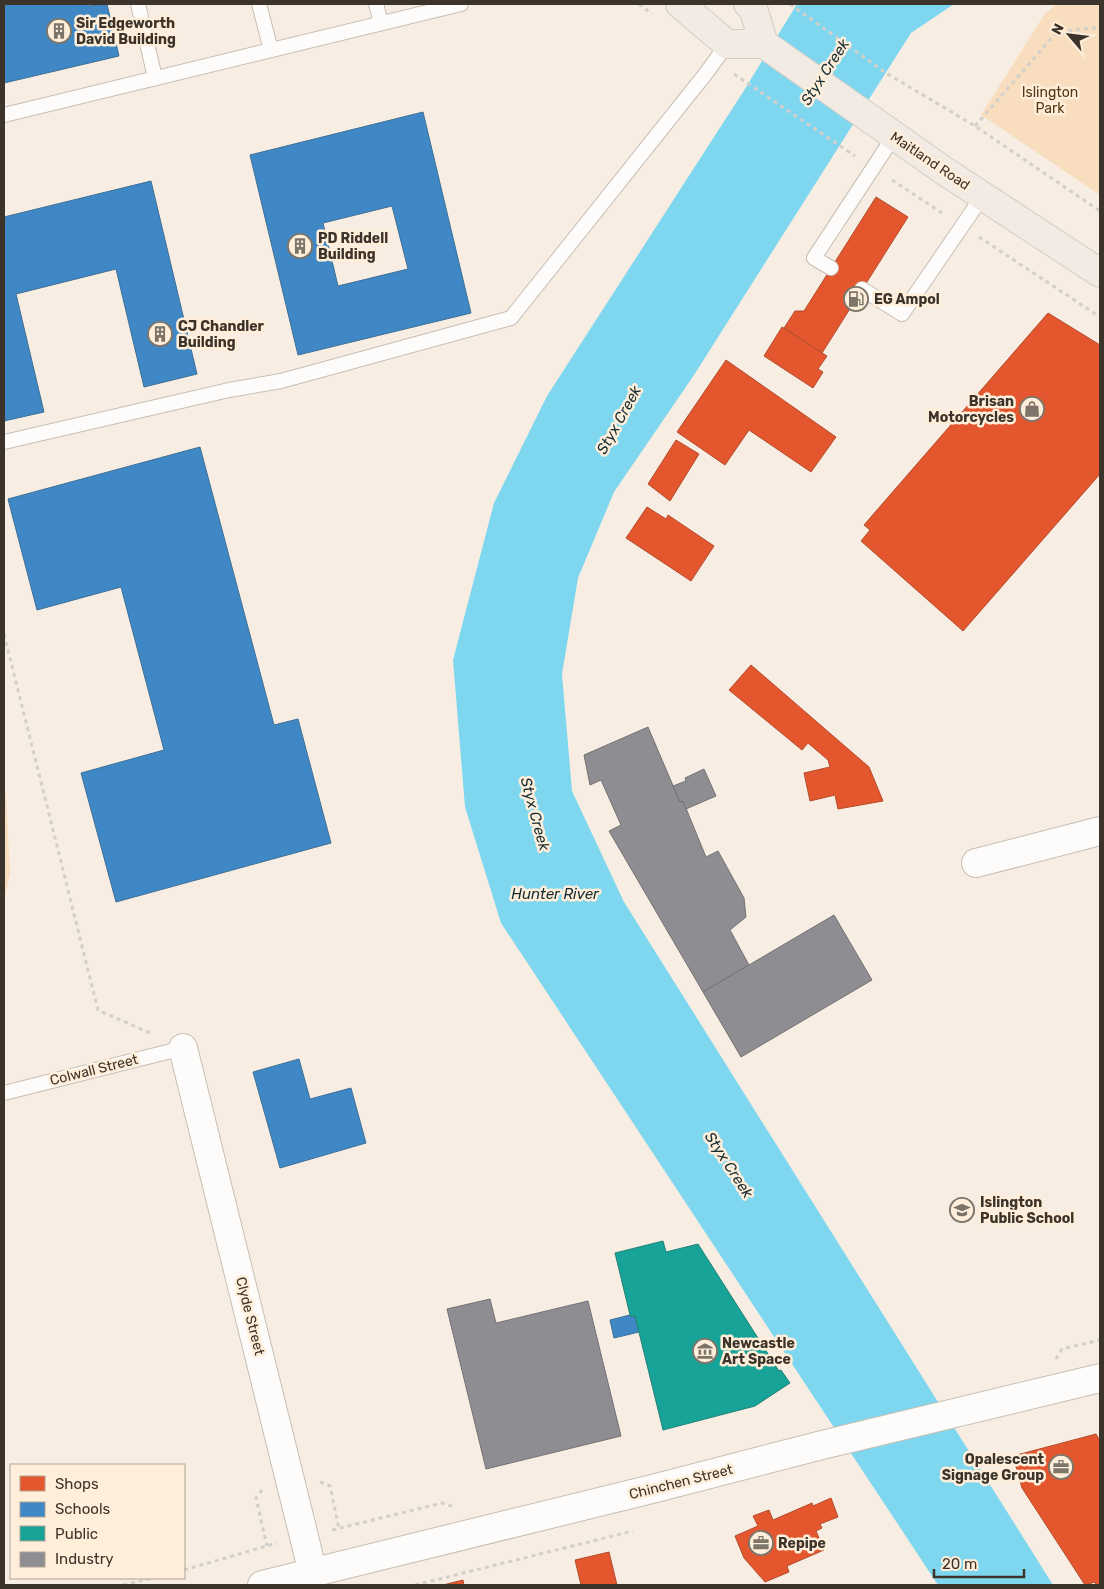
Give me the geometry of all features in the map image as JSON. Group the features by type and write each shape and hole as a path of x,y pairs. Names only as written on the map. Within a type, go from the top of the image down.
{"main road":[{"path":"680,4 727,44 764,44 753,8 748,4"},
{"name":"Maitland Road","path":"764,44 982,197 1100,273"}],"street":[{"path":"976,862 1100,831"},
{"name":"Clyde Street","path":"183,1048 314,1579"},
{"name":"Chinchen Street","path":"262,1585 314,1579 822,1445 1100,1378"}],"lane":[{"path":"138,4 155,78"},
{"path":"259,4 271,50"},
{"path":"376,4 381,23"},
{"path":"4,115 461,4"},
{"path":"4,442 229,390 282,381 511,318 707,72 727,44"},
{"path":"831,268 814,258 894,136"},
{"path":"862,289 902,314 982,197"},
{"name":"Colwall Street","path":"4,1093 183,1048"}],"path":[{"path":"790,4 886,73 975,126 1100,211"},
{"path":"975,126 1057,32 1100,27"},
{"path":"747,83 840,145"},
{"path":"4,634 98,1010 183,1048"},
{"path":"1062,1349 1100,1340"},
{"path":"330,1486 340,1529 442,1503"},
{"path":"185,1570 267,1546 256,1498"},
{"path":"415,1585 633,1531"},
{"path":"123,1585 149,1579"}],"green space":[{"name":"Islington Park","path":"1056,4 1100,4 1100,195 981,115 1044,15"},
{"path":"4,788 6,795 10,873 4,900"}],"water":[{"name":"Hunter River","path":"797,4 954,4 911,33 694,375 614,492 578,578 562,674 572,791 624,902 1053,1585 938,1585 501,923 465,807 453,660 494,503 547,396 743,92"}],"building: Shops":[{"path":"876,197 908,217 822,353 784,328 795,311 804,311"},
{"name":"Brisan Motorcycles","path":"1048,313 1100,345 1100,474 963,631 861,541 870,530 864,525"},
{"path":"782,327 827,356 818,369 823,372 813,388 764,356"},
{"path":"726,360 836,437 811,472 749,430 725,465 677,432"},
{"path":"676,440 699,454 670,501 648,484"},
{"path":"647,507 666,519 668,515 714,546 691,581 626,538"},
{"path":"751,665 869,767 883,801 838,809 835,795 810,801 804,773 830,767 828,760 808,743 802,750 729,690"},
{"path":"1096,1434 1100,1441 1100,1585 1096,1585 1095,1582 1085,1585 1022,1488 1013,1456"},
{"path":"831,1498 838,1517 820,1524 822,1528 816,1531 824,1550 787,1566 789,1572 765,1582 744,1558 735,1536 758,1526 753,1516 769,1510 773,1520 812,1503 813,1506"},
{"path":"609,1552 617,1585 581,1585 575,1560"},
{"path":"463,1580 464,1585 443,1585"}],"building: Schools":[{"name":"Sir Edgeworth David Building","path":"4,4 88,4 89,6 107,4 119,56 4,83"},
{"name":"PD Riddell Building","path":"423,112 471,313 298,355 250,155","holes":["392,206 408,269 338,286 323,223"]},
{"name":"CJ Chandler Building","path":"151,181 197,374 144,387 116,269 16,294 44,412 4,421 4,217"},
{"path":"200,447 274,725 298,719 331,843 116,902 81,773 164,750 121,587 37,610 8,499"},
{"path":"299,1059 310,1099 351,1088 366,1143 280,1168 253,1072"},
{"path":"630,1315 631,1317 635,1316 639,1332 614,1338 610,1320"}],"building: Public":[{"name":"Newcastle Art Space","path":"663,1241 666,1252 698,1244 779,1371 781,1370 790,1383 755,1406 663,1430 635,1316 631,1317 630,1315 615,1253"}],"building: Industry":[{"path":"648,727 680,802 683,801 706,857 718,851 744,898 746,917 730,930 749,965 703,992 609,831 621,825 601,780 590,785 584,755"},
{"path":"704,769 716,796 686,809 683,801 680,802 673,786 686,781 685,778"},
{"path":"834,915 872,980 741,1057 703,992"},
{"path":"490,1299 496,1323 588,1301 621,1436 486,1469 447,1309"}],"place":[{"name":"Sir Edgeworth David Building","path":"59,31"},
{"name":"PD Riddell Building","path":"300,246"},
{"name":"EG Ampol","path":"856,299"},
{"name":"CJ Chandler Building","path":"160,334"},
{"name":"Brisan Motorcycles","path":"1032,409"},
{"name":"Islington Public School","path":"962,1210"},
{"name":"Newcastle Art Space","path":"705,1351"},
{"name":"Opalescent Signage Group","path":"1061,1467"},
{"name":"Repipe","path":"761,1543"}],"water label":[{"name":"Styx Creek","path":"825,72"},
{"name":"Styx Creek","path":"619,420"},
{"name":"Styx Creek","path":"535,814"},
{"name":"Styx Creek","path":"729,1165"}]}
